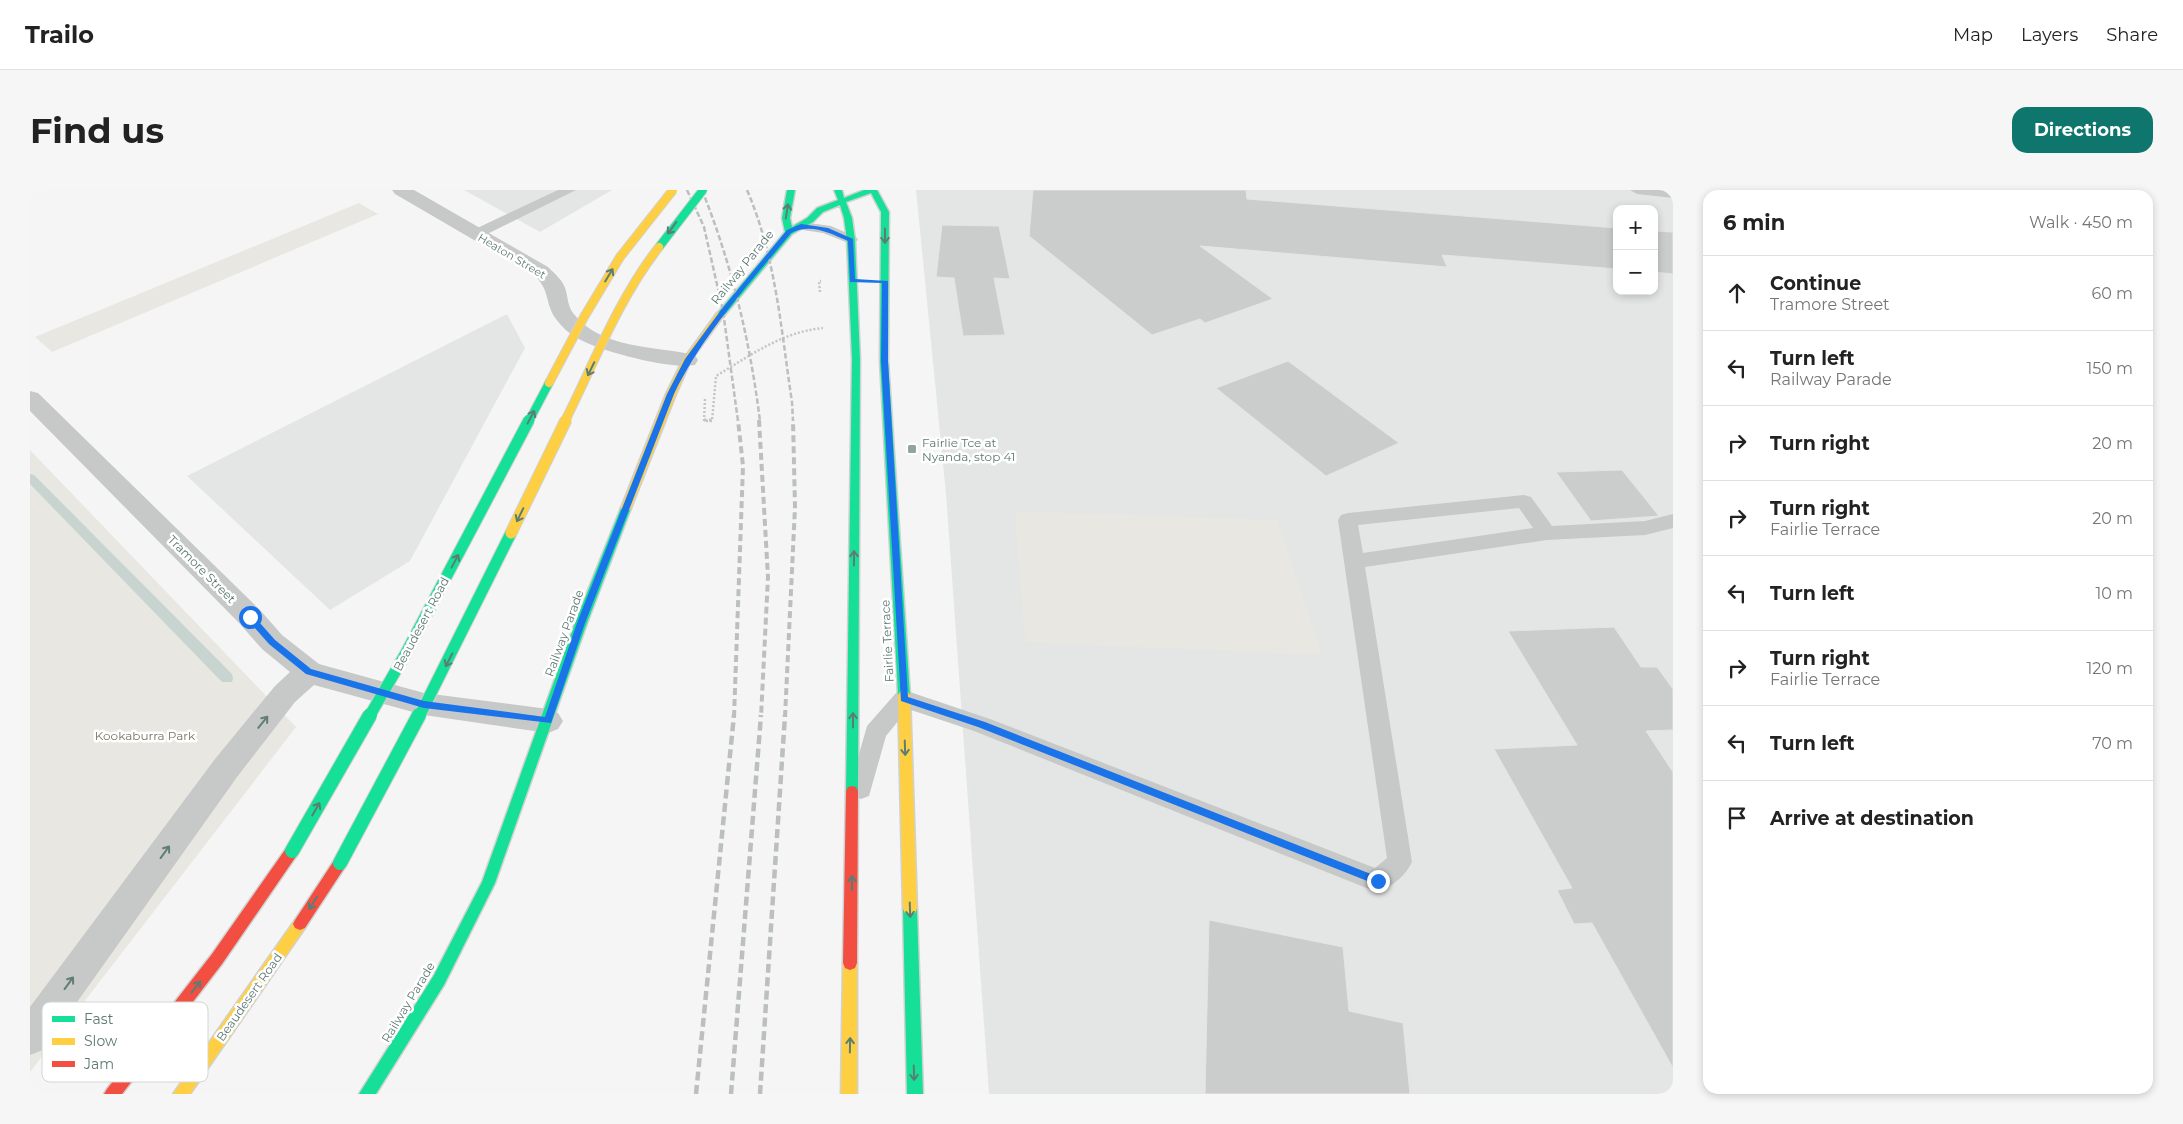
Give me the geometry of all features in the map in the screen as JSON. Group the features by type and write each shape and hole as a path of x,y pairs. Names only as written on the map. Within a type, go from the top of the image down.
{"main road":[{"name":"Beaudesert Road","path":"184,1002 217,959 292,852 406,654 584,317 620,258 673,190"},
{"name":"Beaudesert Road","path":"208,1055 270,969 340,863 447,664 606,339 644,266 703,190"},
{"name":"Railway Parade","path":"367,1094 439,980 488,883 548,720 581,623 671,394 687,360 723,311 795,229 786,218 791,190"},
{"path":"795,229 840,195 872,190"},
{"name":"Fairlie Terrace","path":"872,190 885,212 884,361 904,699 915,1094"},
{"path":"840,195 848,218 851,240 856,359 849,1094"},
{"name":"Beaudesert Road","path":"112,1094 121,1082"},
{"name":"Beaudesert Road","path":"180,1094 189,1082"}],"street":[{"name":"Heaton Street","path":"401,190 552,280 558,293 561,313 581,332 605,344 687,360"},
{"name":"Tramore Street","path":"30,398 250,617 272,642 309,672 424,704 548,720"},
{"path":"56,1002 226,768 285,694 309,672"},
{"path":"30,1037 42,1021"}],"lane":[{"path":"476,234 569,190"},
{"path":"1637,190 1673,194"},
{"path":"795,229 826,229 851,240"},
{"path":"852,826 875,732 904,699 982,725 1378,881 1400,862 1348,520 1524,501 1547,533"},
{"path":"1355,561 1547,533 1645,528 1673,520"}],"path":[{"path":"820,301 819,281 852,281"},
{"path":"671,394 705,395 704,421 712,422 716,376 780,338 802,330 823,330 822,320"}],"shaded area":[{"path":"464,190 612,190 540,232"},
{"path":"916,190 1673,190 1673,1094 989,1094 946,494"},
{"path":"507,314 525,348 410,561 330,610 187,476"}],"green space":[{"path":"359,203 378,214 52,352 35,337"},
{"name":"Kookaburra Park","path":"30,450 296,727 84,1002 42,1002 42,1056 30,1072"},
{"path":"1015,511 1277,520 1322,655 1025,642"}],"building":[{"path":"1033,190 1246,190 1247,199 1613,228 1613,269 1442,255 1447,267 1200,246 1273,299 1205,323 1200,319 1152,335 1029,236"},
{"path":"942,225 999,226 1010,279 994,278 1005,335 963,336 954,278 936,277"},
{"path":"1658,231 1673,232 1673,274 1658,272"},
{"path":"1288,361 1399,443 1326,476 1216,388"},
{"path":"1622,470 1659,516 1591,521 1556,472"},
{"path":"1614,627 1641,667 1657,667 1673,689 1673,730 1646,731 1673,772 1673,1068 1592,923 1574,924 1557,890 1572,888 1494,749 1577,745 1508,631"},
{"path":"1209,920 1343,947 1349,1011 1403,1023 1410,1094 1205,1094"}],"waterway":[{"path":"30,478 227,678"}],"railway":[{"path":"687,190 704,227 723,311 738,421"},
{"path":"702,190 731,275 751,362 760,421"},
{"path":"747,190 757,215 771,268 781,321 793,421"},
{"path":"734,717 743,466 738,420"},
{"path":"759,420 768,577 761,717"},
{"path":"785,717 795,507 793,420"},
{"path":"696,1094 734,715"},
{"path":"731,1094 761,715"},
{"path":"760,1094 785,715"}],"traffic: fast":[{"path":"659,247 703,190"},
{"path":"789,232 786,218 791,190"},
{"path":"838,190 848,218 851,240 856,359 852,791"},
{"path":"720,315 789,232 810,220 820,210 871,190"},
{"path":"873,190 885,212 884,361 904,695"},
{"path":"292,851 406,653 549,383"},
{"path":"367,1094 439,980 488,883 581,623 626,508"},
{"path":"340,863 447,664 511,533"},
{"path":"910,909 915,1094"}],"traffic: slow":[{"path":"549,383 584,317 620,257 673,190"},
{"path":"511,533 610,330 645,265 659,247"},
{"path":"626,508 671,394 687,360 720,315"},
{"path":"904,695 910,909"},
{"path":"208,1055 300,924"},
{"path":"849,1094 850,963"},
{"path":"181,1094 189,1082"}],"traffic: jam":[{"path":"850,963 852,791"},
{"path":"184,1002 217,959 292,851"},
{"path":"300,924 340,863"},
{"path":"112,1094 121,1082"}],"place":[{"name":"Fairlie Tce at Nyanda, stop 41","path":"912,449"}],"route":[{"path":"250,617 272,642 309,672 342,683 424,704 548,720 581,623 671,394 687,360 723,311 789,232 801,226 826,229 851,240 852,281 885,281 884,361 904,699 982,725 1378,881"}]}
